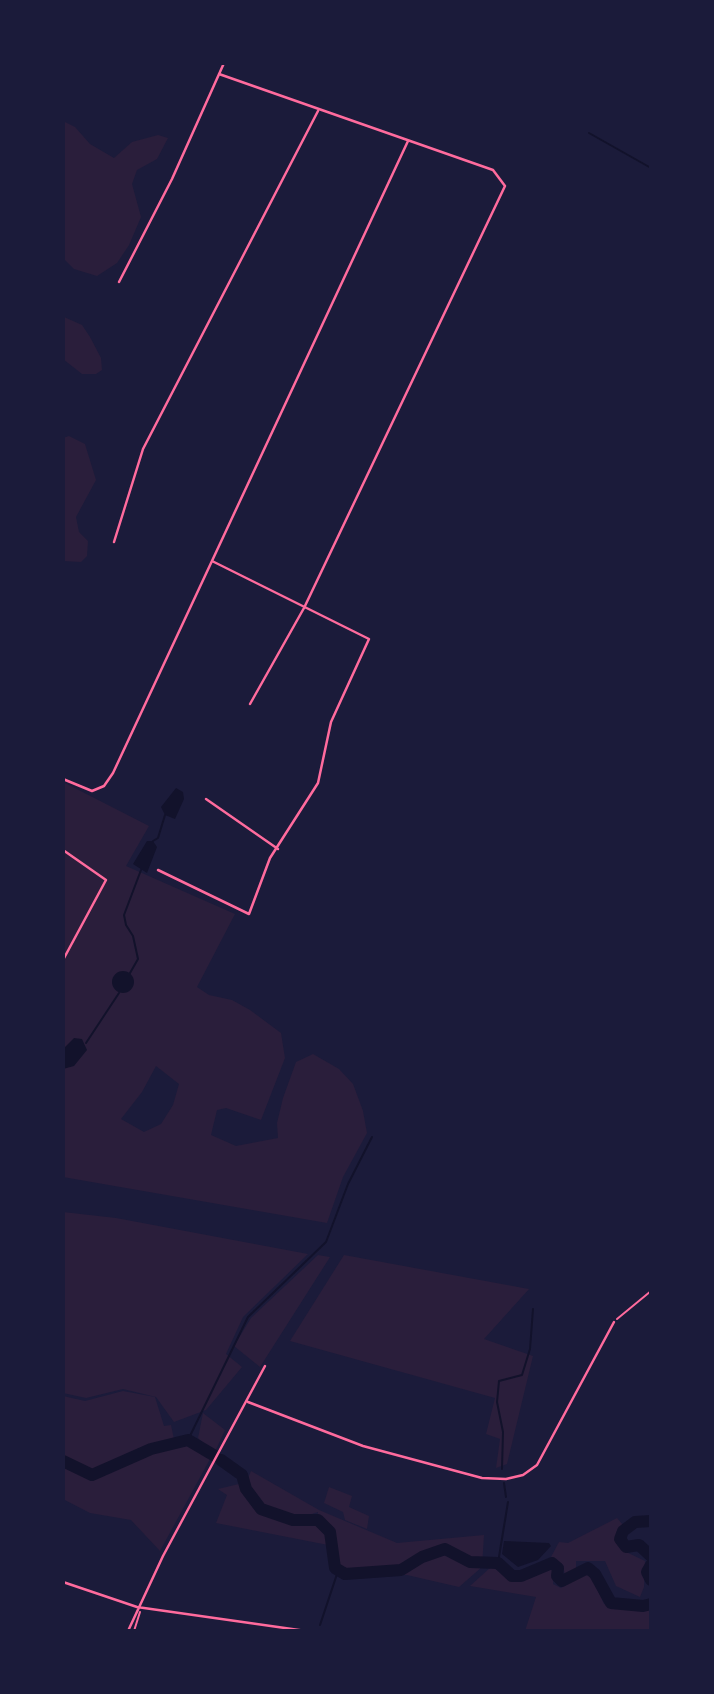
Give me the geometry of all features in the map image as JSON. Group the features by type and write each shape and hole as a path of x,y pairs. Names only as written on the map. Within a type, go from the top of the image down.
{"street":[{"path":"119,282 172,179 224,63"},
{"path":"219,74 318,111 493,170 503,180 504,191 304,608 250,704"},
{"path":"114,542 143,449 318,111"},
{"path":"63,779 89,791 106,783 408,141"},
{"path":"159,870 249,914 270,858 318,783 331,722 369,639 212,561"},
{"path":"206,799 278,849"},
{"path":"63,850 106,880 63,960"},
{"path":"248,1402 363,1446 482,1478 514,1477 537,1465 614,1322"},
{"path":"128,1631 137,1607 265,1366"},
{"path":"63,1582 137,1607 263,1629 306,1631"},
{"path":"134,1631 140,1612"}],"path":[{"path":"614,1322 625,1310 651,1291"}],"shaded area":[{"path":"63,121 75,127 90,144 114,158 132,142 158,135 168,138 157,159 137,170 132,184 141,217 129,245 117,263 97,276 74,269 63,258"},
{"path":"64,317 82,325 90,337 101,358 102,370 96,374 82,374 63,359"},
{"path":"69,436 85,444 96,480 76,517 79,532 88,541 87,556 81,562 63,561 63,438"},
{"path":"63,782 149,826 126,866 235,914 197,987 209,995 232,1000 281,1033 285,1058 261,1120 226,1108 217,1110 211,1135 236,1146 278,1138 277,1123 296,1062 313,1054 339,1069 353,1084 363,1111 367,1133 343,1177 327,1223 63,1177","holes":["156,1066 179,1084 173,1105 161,1124 144,1132 121,1119 142,1092"]},
{"path":"176,788 183,792 184,799 175,819 165,815 161,807"},
{"path":"147,841 153,841 157,847 147,873 133,864"},
{"path":"123,971 131,974 134,982 131,990 123,993 115,990 112,982 115,974"},
{"path":"74,1038 82,1039 87,1050 74,1066 63,1069 63,1049"},
{"path":"63,1212 116,1218 308,1254 243,1317 226,1354 242,1367 206,1410 174,1422 156,1397 123,1389 86,1398 63,1393"},
{"path":"318,1255 330,1257 260,1367 234,1346 251,1318"},
{"path":"344,1255 529,1289 484,1339 533,1356 507,1464 496,1468 500,1439 486,1434 495,1398 290,1341"},
{"path":"123,1391 155,1397 164,1426 171,1425 174,1439 137,1449 132,1455 91,1472 63,1459 63,1396 85,1401"},
{"path":"203,1413 225,1430 214,1454 198,1438"},
{"path":"166,1446 195,1446 210,1459 160,1551 131,1520 90,1513 63,1499 63,1466 91,1479"},
{"path":"251,1471 319,1510 397,1543 484,1535 482,1567 459,1587 407,1575 350,1573 339,1568 335,1531 317,1517 318,1512 299,1518 287,1517 265,1508 257,1502 246,1483"},
{"path":"239,1484 260,1511 293,1523 314,1521 329,1538 328,1545 216,1523 227,1495 218,1489"},
{"path":"329,1487 352,1496 349,1507 369,1516 367,1529 345,1520 343,1512 324,1503"},
{"path":"617,1518 623,1525 615,1536 622,1550 645,1561 644,1587 640,1597 616,1586 605,1561 576,1561 576,1570 565,1576 563,1565 551,1557 559,1542 568,1543"},
{"path":"504,1541 549,1543 551,1546 538,1560 518,1567 502,1554"},
{"path":"491,1567 522,1579 543,1570 554,1569 553,1584 561,1588 583,1574 592,1577 604,1604 647,1611 651,1608 651,1631 525,1631 536,1597 470,1586"}],"waterway":[{"path":"589,133 651,168"},
{"path":"153,841 158,838 165,815"},
{"path":"130,973 138,959 133,936 126,925 124,915 141,870"},
{"path":"86,1043 119,993"},
{"path":"188,1440 248,1317 326,1242 348,1184 372,1137"},
{"path":"502,1469 503,1432 497,1402 499,1381 522,1375 530,1349 533,1309"},
{"path":"63,1461 92,1475 151,1449 188,1440 215,1456"},
{"path":"221,1460 242,1475 246,1489 261,1509 293,1520 318,1520 330,1532 335,1568 345,1574 401,1570 422,1557 445,1549 470,1562 498,1563 512,1576 521,1576 552,1563 558,1568 557,1576 562,1581 588,1568 595,1574 611,1603 643,1606 651,1604"},
{"path":"504,1483 506,1497"},
{"path":"498,1563 508,1502"},
{"path":"651,1521 635,1522 623,1531 620,1539 626,1547 639,1545 651,1556"},
{"path":"651,1565 647,1572 651,1580"},
{"path":"320,1625 338,1571"}]}
